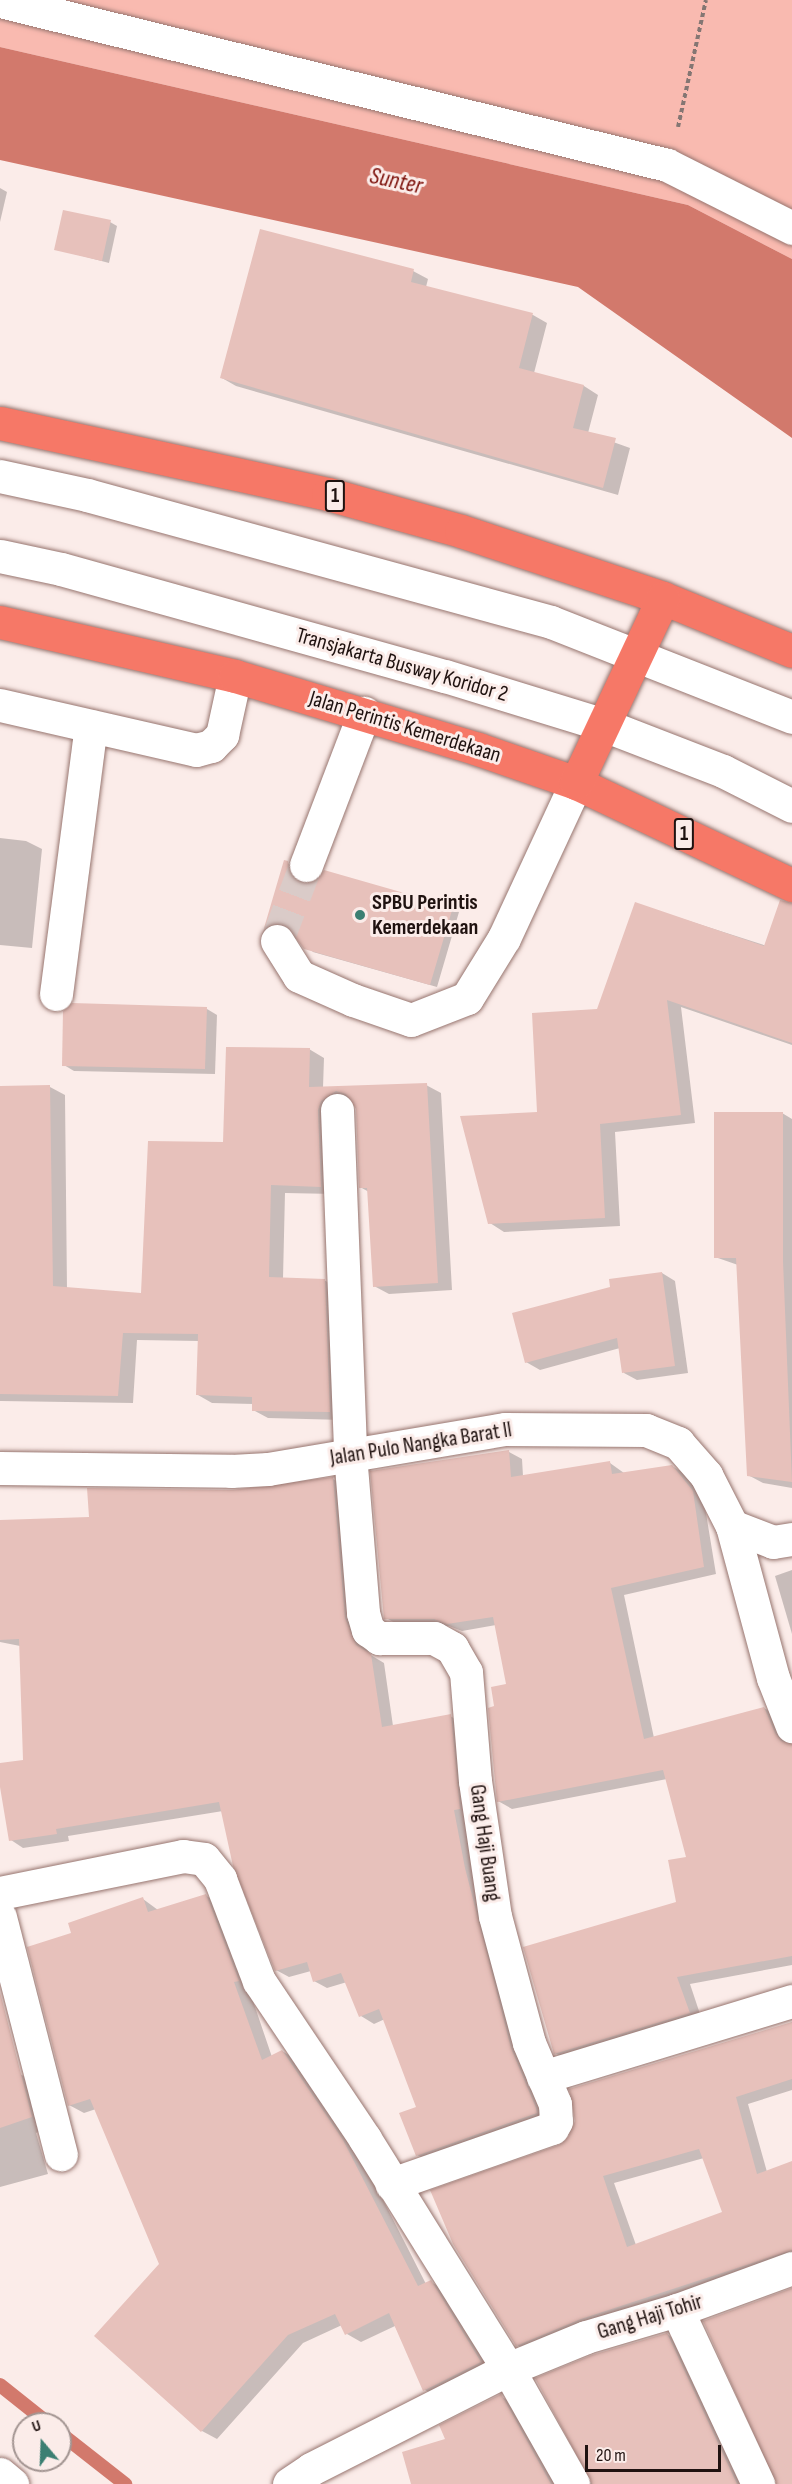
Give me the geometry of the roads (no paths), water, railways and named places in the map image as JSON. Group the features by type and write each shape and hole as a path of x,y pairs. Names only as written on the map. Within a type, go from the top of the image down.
{"highway":[{"name":"1","path":"0,423 328,494 461,531 663,598 792,651"},
{"path":"576,783 663,598"},
{"name":"Jalan Perintis Kemerdekaan","path":"0,622 235,676 364,713 576,783 792,885"}],"street":[{"path":"0,1 667,165 792,228"},
{"path":"0,476 87,495 539,619 635,654 792,717"},
{"name":"Transjakarta Busway Koridor 2","path":"0,556 61,569 434,673 604,725 723,771 792,806"},
{"path":"0,705 196,750 211,746 222,735 235,676"},
{"path":"306,865 364,713"},
{"path":"56,994 91,726"},
{"path":"277,941 299,976 353,1000 411,1020 467,998 504,938 576,783"},
{"name":"Gang Haji Buang","path":"337,1110 350,1454 368,1630 379,1638 434,1638 452,1648 466,1672 475,1781 495,1916 529,2043 555,2104 552,2128 392,2184"},
{"name":"Jalan Pulo Nangka Barat II","path":"0,1468 231,1471 505,1429 646,1430 678,1443 706,1475 732,1526 772,1678 792,1726"},
{"path":"732,1526 773,1542 792,1539"},
{"path":"0,1893 183,1856 204,1859 220,1880 259,1981 392,2184 508,2369 573,2484"},
{"path":"0,1917 61,2154"},
{"path":"543,2077 792,2001"},
{"name":"Gang Haji Tohir","path":"289,2484 310,2469 508,2369 586,2337 677,2310 792,2268"},
{"path":"677,2310 758,2484"},
{"path":"0,2474 12,2484"}],"water":[{"name":"Sunter","path":"0,47 688,205 792,259 792,438 578,287 0,160"}],"waterway":[{"path":"0,2385 34,2412"},
{"path":"72,2442 125,2484"}],"tunnel":[{"path":"277,941 306,865"}],"place":[{"name":"SPBU Perintis Kemerdekaan","path":"360,915"}]}
